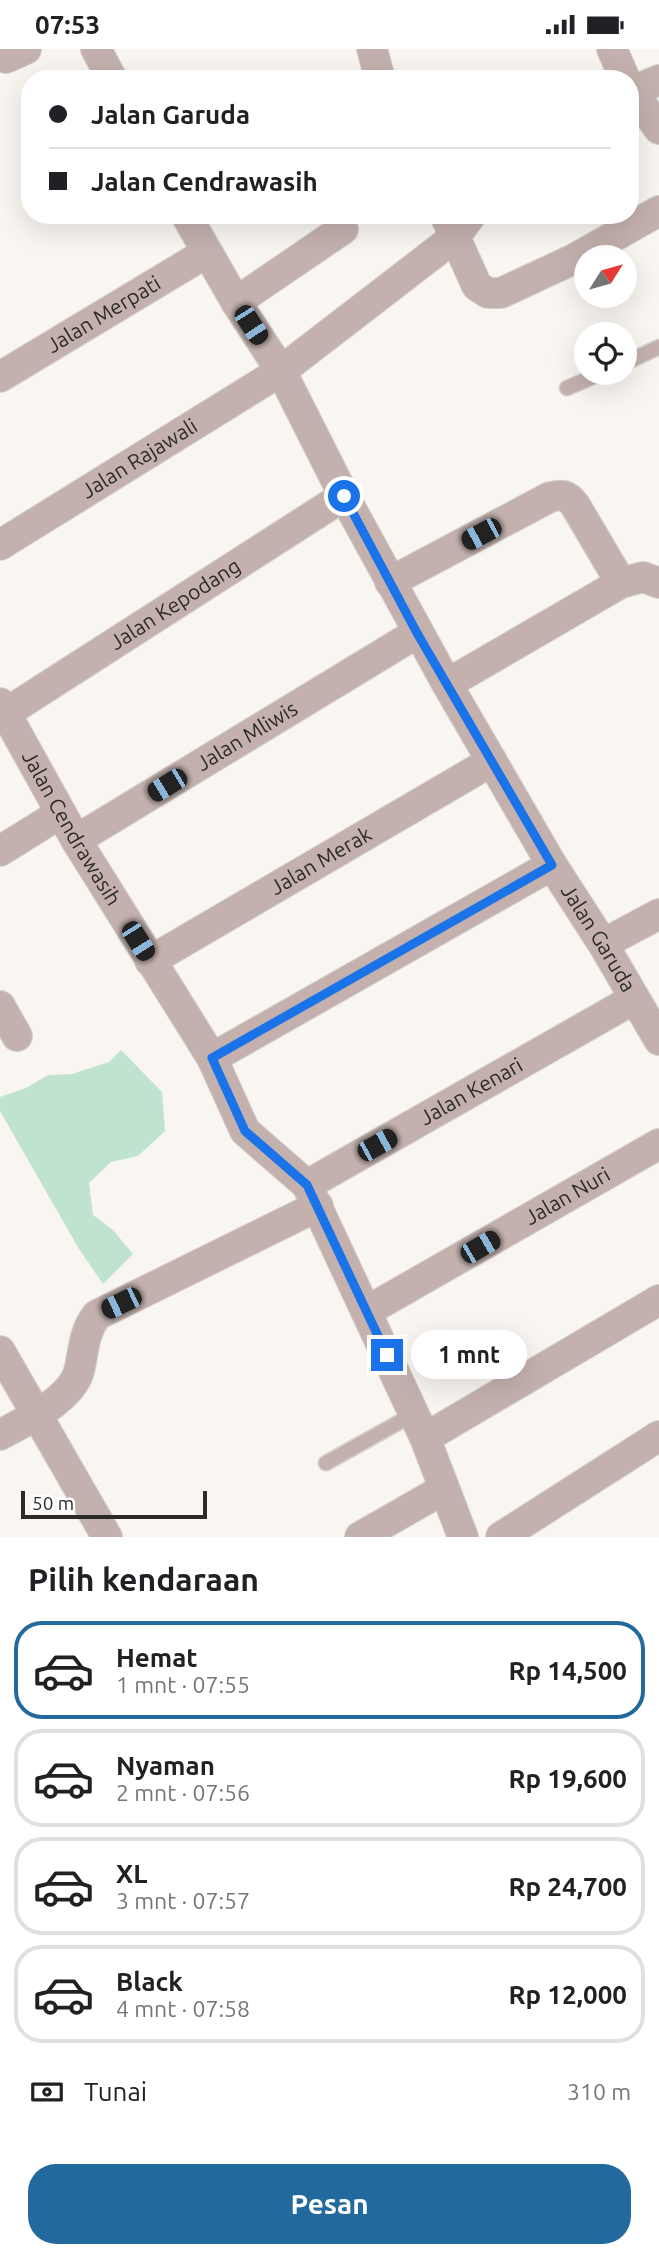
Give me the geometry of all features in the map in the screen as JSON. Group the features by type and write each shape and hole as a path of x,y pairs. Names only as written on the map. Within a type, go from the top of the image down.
{"street":[{"path":"96,49 107,70"},
{"path":"372,49 378,70"},
{"path":"612,49 621,70"},
{"path":"639,85 659,80"},
{"path":"639,102 659,129"},
{"path":"639,222 659,211"},
{"name":"Jalan Garuda","path":"191,224 236,302 281,371 417,633 552,865 603,944 659,1040"},
{"name":"Jalan Rajawali","path":"0,545 281,371 455,224"},
{"path":"458,224 477,286 488,293 502,293 574,259 636,224"},
{"path":"236,302 343,229"},
{"name":"Jalan Merpati","path":"0,377 206,253"},
{"path":"390,582 550,497 561,494 569,497 575,505 621,583"},
{"name":"Jalan Kepodang","path":"3,708 344,496"},
{"path":"447,684 621,583 643,577 659,583"},
{"name":"Jalan Mliwis","path":"76,840 417,633"},
{"name":"Jalan Cendrawasih","path":"3,708 76,840 212,1058 245,1131 313,1195 419,1426 463,1537"},
{"name":"Jalan Merak","path":"150,961 492,761"},
{"path":"0,851 61,813"},
{"path":"212,1058 552,865"},
{"path":"603,944 659,913"},
{"name":"Jalan Kenari","path":"0,1435 38,1415 74,1385 80,1369 86,1333 97,1315 313,1195 634,999"},
{"path":"0,1006 17,1036"},
{"name":"Jalan Nuri","path":"367,1311 659,1144"},
{"path":"419,1426 659,1300"},
{"path":"0,1351 107,1537"},
{"path":"501,1537 659,1436"},
{"path":"360,1537 444,1489"}],"lane":[{"path":"637,358 659,348"},
{"path":"567,389 576,385"},
{"path":"326,1463 419,1426"}],"green space":[{"path":"121,1050 162,1092 165,1131 138,1156 111,1162 89,1183 93,1215 113,1230 133,1254 103,1284 79,1249 0,1111 0,1097 26,1088 48,1075 72,1074 109,1062"}],"route":[{"path":"344,496 417,633 552,865 212,1058 245,1131 307,1185 387,1355"}]}
